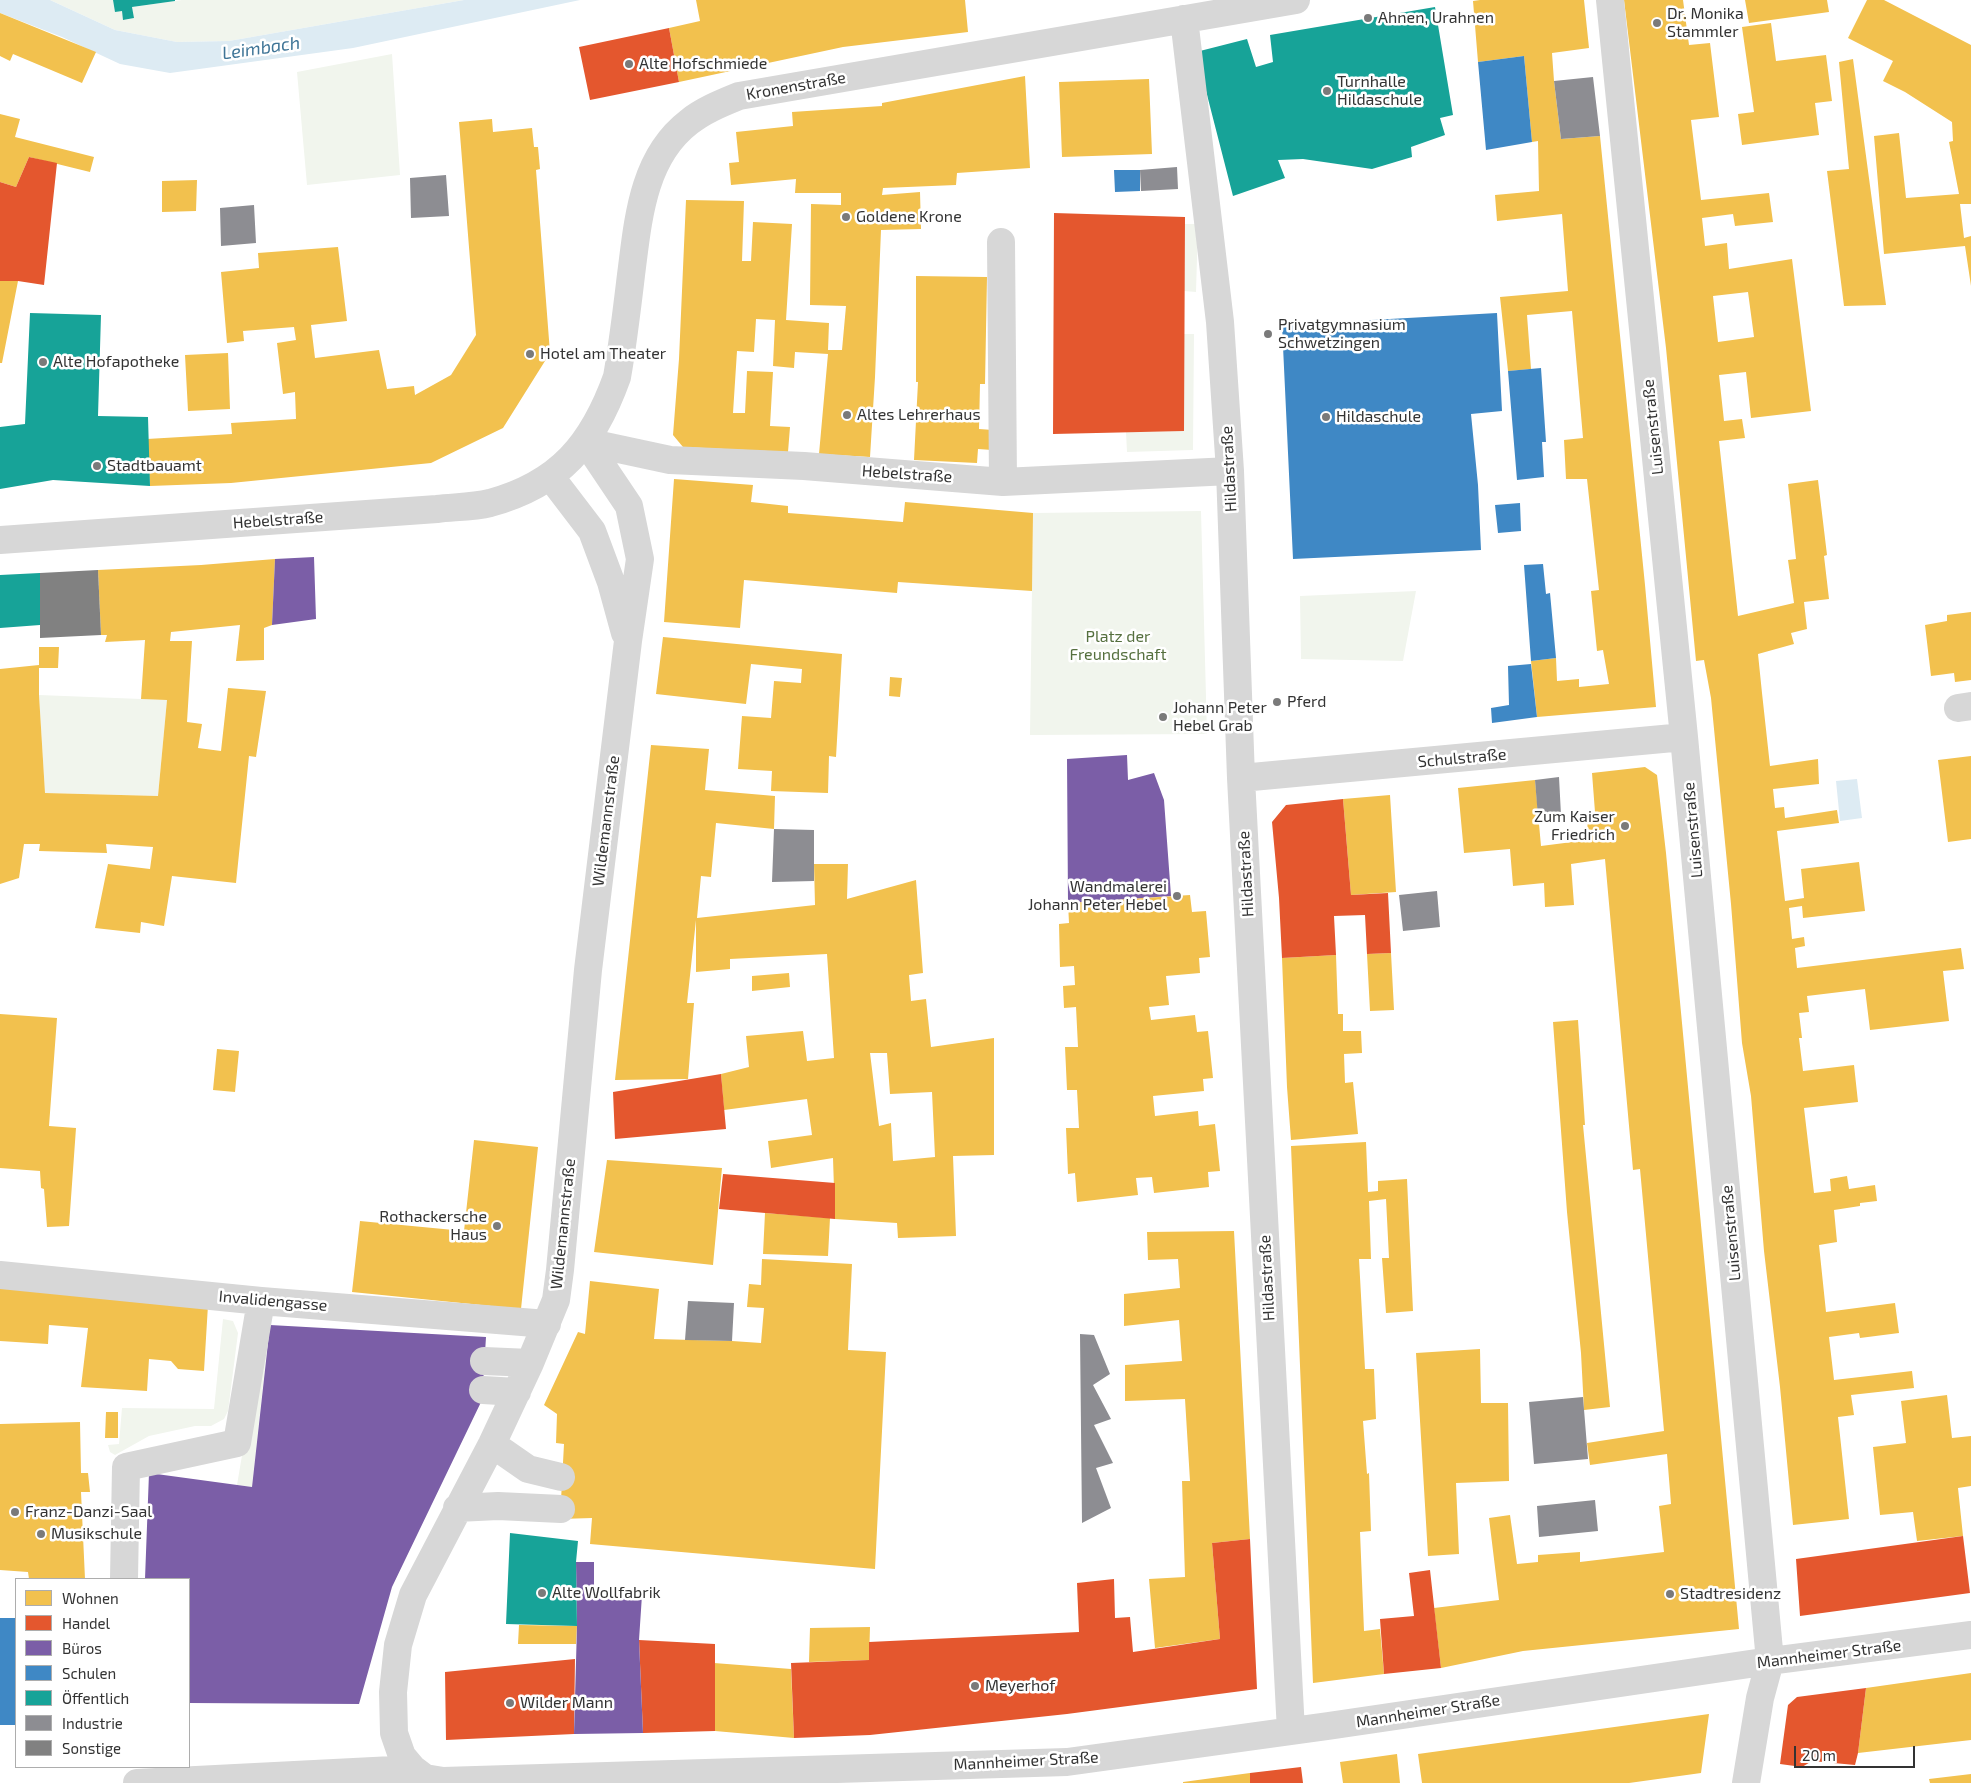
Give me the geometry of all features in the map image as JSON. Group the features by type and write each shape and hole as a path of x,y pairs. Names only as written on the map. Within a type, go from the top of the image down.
{"street":[{"name":"Kronenstraße","path":"550,476 575,455 586,442 608,401 617,377 639,214 646,186 656,162 673,137 688,122 713,106 739,96 1296,0"},
{"name":"Luisenstraße","path":"1610,0 1684,737 1770,1661"},
{"name":"Hildastraße","path":"1184,19 1220,322 1230,471 1241,778 1291,1731"},
{"path":"1001,242 1003,482"},
{"name":"Hebelstraße","path":"586,442 670,460 804,466 1003,482 1230,471"},
{"name":"Wildemannstraße","path":"413,1769 402,1756 394,1733 393,1692 398,1645 413,1595 492,1444 547,1324 556,1300 560,1270 588,970 628,641 640,559 629,506 586,442"},
{"name":"Hebelstraße","path":"0,540 412,511 479,504 517,494 550,476"},
{"name":"Wildemannstraße","path":"550,476 592,531 611,582 628,641"},
{"name":"Schulstraße","path":"1241,778 1684,737"},
{"name":"Invalidengasse","path":"0,1275 261,1301 547,1324"},
{"path":"124,1578 126,1467 237,1443 261,1301"},
{"path":"484,1361 530,1363"},
{"path":"483,1390 517,1392"},
{"path":"492,1444 528,1469 561,1477"},
{"path":"457,1508 498,1506 560,1509"},
{"name":"Mannheimer Straße","path":"137,1783 413,1769 425,1778 442,1781 1065,1772 1291,1731 1770,1661 1971,1635"},
{"path":"1746,1783 1760,1698 1770,1661"}],"green space":[{"path":"50,0 113,0 115,11 122,11 124,20 134,18 132,7 182,0 464,0 229,41 177,42 115,30"},
{"path":"392,54 400,175 307,185 297,72"},
{"path":"1185,224 1198,224 1196,292 1184,291"},
{"path":"1184,334 1194,334 1193,450 1127,452 1126,432 1184,431"},
{"name":"Platz der Freundschaft","path":"1201,511 1207,734 1030,735 1033,513"},
{"path":"1416,591 1403,661 1301,659 1300,596"},
{"path":"39,695 167,700 158,796 45,793"},
{"path":"223,1319 233,1321 238,1333 228,1411 224,1419 211,1426 195,1426 149,1436 115,1455 110,1452 108,1445 119,1444 122,1408 214,1409"},
{"path":"260,1349 267,1349 252,1487 237,1485"}],"water":[{"name":"Leimbach","path":"0,0 50,0 115,30 177,42 229,41 464,0 580,0 353,48 170,73 120,64 62,37 0,13"},
{"path":"1857,779 1862,818 1840,821 1836,781"}],"building: Wohnen":[{"path":"696,0 965,0 968,32 843,47 679,82 669,28 700,21"},
{"path":"1584,0 1589,48 1552,53 1554,81 1561,139 1600,136 1656,707 1537,717 1531,661 1556,658 1557,681 1579,679 1579,687 1609,684 1603,650 1597,651 1591,591 1599,590 1587,479 1566,479 1564,440 1583,438 1572,311 1527,315 1531,369 1508,371 1500,297 1568,291 1562,214 1497,221 1495,195 1539,191 1538,141 1532,142 1524,56 1478,62 1473,1"},
{"path":"1624,0 1683,0 1689,45 1710,43 1719,117 1691,120 1701,200 1769,193 1773,222 1735,226 1733,214 1702,218 1705,246 1727,243 1729,269 1792,259 1811,411 1751,418 1746,372 1719,375 1724,421 1742,419 1745,438 1719,441 1738,616 1794,603 1788,560 1796,559 1788,484 1818,480 1827,555 1824,556 1829,599 1804,602 1807,629 1791,633 1794,644 1758,654 1770,766 1818,759 1819,784 1773,789 1775,808 1784,807 1785,818 1837,810 1839,823 1777,831 1785,901 1804,898 1801,869 1859,862 1865,911 1803,918 1802,906 1789,908 1792,939 1804,937 1805,946 1795,948 1797,968 1961,948 1964,969 1943,971 1949,1021 1870,1030 1865,989 1807,996 1809,1012 1799,1013 1802,1038 1799,1038 1803,1071 1854,1065 1858,1102 1804,1108 1814,1193 1831,1191 1830,1179 1847,1176 1849,1189 1875,1185 1877,1201 1860,1203 1860,1206 1834,1210 1837,1242 1819,1245 1826,1312 1895,1303 1899,1333 1860,1338 1859,1333 1829,1337 1834,1380 1912,1371 1914,1388 1851,1395 1854,1415 1838,1417 1849,1519 1793,1525 1780,1387 1764,1251 1751,1096 1742,1043 1711,698 1704,660 1696,661 1666,348","holes":["1748,292 1754,337 1718,342 1713,296"]},
{"path":"1745,0 1827,0 1829,12 1749,23"},
{"path":"1867,0 1884,0 1971,45 1971,204 1960,204 1964,238 1971,236 1971,286 1965,246 1884,254 1874,136 1899,133 1906,198 1959,194 1949,142 1953,141 1952,122 1905,92 1883,81 1893,61 1848,38"},
{"path":"0,13 96,52 82,83 13,54 10,61 0,56"},
{"path":"1771,23 1776,61 1826,55 1832,101 1815,103 1819,135 1742,145 1738,114 1754,112 1742,27"},
{"path":"1853,59 1886,305 1844,306 1827,171 1849,169 1839,62"},
{"path":"1025,76 1030,168 957,173 956,185 883,188 882,195 920,192 921,229 881,230 870,457 819,454 828,354 795,352 794,368 773,366 775,320 756,319 754,352 737,351 733,413 745,413 747,371 773,372 770,426 790,427 788,452 683,447 673,435 679,359 686,200 744,201 742,261 751,261 753,222 792,224 786,320 829,323 828,350 842,350 846,306 810,305 811,204 841,205 841,193 795,193 796,179 731,185 729,163 739,162 736,132 793,126 792,112 882,106 882,103"},
{"path":"1149,79 1152,154 1062,157 1059,82"},
{"path":"0,114 20,119 15,137 94,157 90,172 29,157 16,187 0,182"},
{"path":"492,119 493,132 532,128 534,147 538,147 540,169 536,170 550,353 503,428 431,463 231,483 150,486 147,439 232,434 231,423 296,419 295,392 283,394 277,343 296,340 294,327 243,331 244,341 227,343 221,272 259,268 258,253 338,247 347,321 311,325 315,358 379,350 387,389 414,386 415,395 451,375 476,335 459,122"},
{"path":"197,180 196,211 162,212 162,181"},
{"path":"916,276 987,277 985,384 980,384 979,429 993,430 992,450 978,449 977,463 914,460 918,382 916,382"},
{"path":"0,281 18,281 2,363 0,363"},
{"path":"228,353 230,409 188,411 185,355"},
{"path":"674,479 753,485 751,502 788,506 788,513 903,522 905,502 1033,513 1032,591 898,582 897,593 744,580 740,628 664,622"},
{"path":"275,559 272,625 264,628 264,660 236,661 240,625 171,632 170,641 192,641 187,722 202,724 198,748 221,751 228,688 266,691 256,757 249,756 236,883 172,876 164,926 141,922 140,933 95,928 108,864 150,869 153,847 106,844 107,853 39,851 40,844 24,844 19,878 0,884 0,669 39,665 39,647 59,647 58,668 39,668 45,793 158,796 167,700 141,699 145,640 105,642 107,635 101,635 98,570"},
{"path":"1971,612 1971,680 1955,682 1954,673 1931,676 1925,625 1947,621 1947,615"},
{"path":"663,637 842,654 836,757 829,756 828,793 771,791 772,771 738,769 742,716 771,718 774,681 801,683 802,669 751,664 746,704 656,694"},
{"path":"890,677 902,678 900,697 889,696"},
{"path":"651,745 709,749 705,790 775,796 774,829 716,823 711,877 701,876 697,918 815,905 814,864 848,864 847,899 916,880 923,973 909,975 911,1001 926,999 931,1047 994,1038 994,1155 953,1156 956,1236 898,1238 897,1223 835,1219 833,1158 771,1168 768,1141 812,1135 807,1099 724,1110 721,1074 749,1067 746,1036 803,1031 807,1061 834,1058 827,954 730,959 730,969 696,972 696,920 687,1003 694,1003 688,1079 615,1080","holes":["870,1053 887,1053 890,1094 932,1092 935,1157 893,1161 891,1123 879,1126"]},
{"path":"1971,756 1971,839 1948,842 1938,760"},
{"path":"1645,767 1657,775 1666,853 1739,1629 1523,1651 1441,1668 1434,1608 1499,1600 1489,1518 1510,1515 1517,1564 1538,1562 1538,1555 1580,1552 1580,1562 1664,1552 1659,1506 1671,1504 1667,1454 1590,1465 1587,1443 1664,1431 1640,1169 1633,1170 1605,859 1571,864 1574,905 1545,907 1544,883 1513,886 1510,849 1464,853 1458,788 1535,780 1541,846 1588,840 1587,813 1595,812 1592,773"},
{"path":"1390,795 1396,892 1351,895 1343,799"},
{"path":"1190,895 1192,912 1206,911 1210,957 1199,958 1200,973 1166,976 1169,1005 1149,1007 1151,1020 1195,1015 1197,1032 1208,1031 1213,1078 1203,1079 1204,1091 1153,1096 1155,1116 1198,1111 1199,1126 1215,1124 1220,1171 1208,1172 1209,1187 1154,1193 1152,1177 1136,1178 1138,1195 1077,1202 1075,1173 1068,1174 1066,1128 1079,1128 1077,1090 1067,1090 1065,1047 1078,1047 1076,1007 1064,1008 1063,986 1075,985 1074,966 1060,967 1059,924 1069,923 1068,903"},
{"path":"1391,953 1394,1010 1370,1011 1367,954"},
{"path":"1336,955 1338,1014 1343,1014 1343,1031 1361,1031 1362,1053 1344,1054 1345,1083 1353,1082 1358,1134 1291,1140 1282,958"},
{"path":"789,973 790,987 752,991 752,976"},
{"path":"0,1014 57,1018 49,1126 76,1128 69,1226 47,1227 44,1189 41,1188 40,1171 0,1168"},
{"path":"1578,1020 1585,1125 1583,1125 1610,1407 1584,1410 1581,1353 1567,1212 1553,1022"},
{"path":"217,1049 239,1051 235,1092 213,1090"},
{"name":"Rothackersche Haus","path":"474,1140 538,1147 521,1309 352,1292 360,1221 464,1231"},
{"path":"1366,1142 1368,1192 1378,1191 1378,1181 1407,1179 1413,1311 1386,1313 1382,1258 1389,1258 1386,1199 1369,1201 1371,1259 1359,1259 1365,1369 1374,1369 1376,1419 1363,1421 1367,1474 1369,1473 1371,1531 1360,1532 1364,1631 1380,1629 1384,1674 1313,1683 1291,1146"},
{"path":"607,1160 722,1168 713,1265 594,1252"},
{"path":"765,1213 830,1218 828,1256 763,1254"},
{"path":"1234,1231 1250,1539 1212,1543 1220,1639 1155,1648 1149,1579 1185,1577 1182,1481 1190,1481 1185,1399 1125,1401 1125,1365 1182,1361 1179,1320 1124,1326 1124,1294 1180,1288 1178,1259 1148,1260 1147,1232"},
{"path":"762,1259 852,1264 848,1350 886,1352 875,1569 590,1544 592,1518 560,1519 564,1444 556,1443 557,1414 544,1405 578,1332 585,1334 590,1281 659,1289 654,1339 761,1343 764,1308 747,1307 749,1284 761,1285"},
{"path":"0,1287 208,1305 204,1371 178,1369 171,1361 149,1359 147,1391 81,1387 88,1328 49,1325 48,1344 0,1341"},
{"path":"1480,1349 1481,1403 1508,1403 1509,1481 1456,1483 1459,1554 1428,1556 1416,1353"},
{"path":"1947,1395 1952,1438 1971,1436 1971,1486 1958,1488 1963,1536 1917,1541 1913,1512 1880,1515 1873,1447 1906,1443 1901,1401"},
{"path":"106,1412 118,1412 118,1438 105,1438"},
{"name":"Musikschule","path":"80,1422 81,1473 88,1473 90,1492 81,1492 85,1578 29,1578 28,1572 0,1570 0,1424"},
{"path":"519,1625 577,1626 576,1644 518,1644"},
{"path":"870,1627 869,1660 809,1662 810,1628"},
{"path":"714,1663 791,1669 794,1738 715,1731"},
{"path":"1971,1673 1971,1740 1858,1753 1866,1688"},
{"path":"1709,1714 1701,1773 1629,1783 1422,1783 1418,1754"},
{"path":"1397,1754 1400,1783 1343,1783 1340,1762"},
{"path":"1250,1773 1250,1783 1183,1783 1183,1782"},
{"path":"1971,1774 1971,1783 1930,1783 1929,1779"}],"building: Handel":[{"name":"Alte Hofschmiede","path":"669,28 679,82 590,100 579,47"},
{"path":"29,157 57,163 44,285 18,281 0,281 0,182 16,187"},
{"path":"1054,213 1185,217 1184,431 1053,434"},
{"path":"1343,799 1351,895 1388,893 1391,953 1367,954 1365,915 1334,916 1336,955 1282,958 1272,822 1286,805"},
{"path":"721,1074 726,1129 615,1139 613,1092"},
{"path":"723,1174 835,1183 835,1219 719,1209"},
{"path":"1963,1536 1970,1593 1800,1616 1796,1559"},
{"path":"1250,1539 1257,1689 1067,1714 870,1735 794,1738 791,1663 869,1660 869,1642 1079,1632 1077,1583 1114,1579 1115,1618 1130,1617 1133,1652 1220,1639 1212,1543"},
{"path":"1430,1570 1441,1668 1384,1674 1380,1619 1414,1616 1409,1573"},
{"path":"639,1640 715,1644 715,1731 643,1733"},
{"name":"Wilder Mann","path":"575,1659 574,1734 446,1740 445,1672"},
{"path":"1866,1688 1855,1765 1812,1761 1802,1767 1780,1764 1788,1705 1797,1697"},
{"path":"1301,1767 1303,1783 1250,1783 1250,1773"}],"building: Büros":[{"path":"314,557 316,619 272,625 275,559"},
{"path":"1127,755 1128,780 1154,773 1164,800 1171,896 1068,903 1067,759"},
{"path":"270,1325 486,1337 482,1400 392,1587 359,1704 190,1703 190,1578 145,1578 149,1473 252,1487"},
{"path":"576,1562 594,1562 594,1595 642,1595 639,1640 643,1733 574,1734 577,1626"}],"building: Schulen":[{"path":"1524,56 1532,142 1486,150 1478,62"},
{"path":"1114,170 1140,170 1140,191 1115,192"},
{"name":"Hildaschule","path":"1497,313 1502,411 1471,414 1478,485 1481,550 1293,559 1282,325"},
{"path":"1541,368 1546,442 1542,442 1544,477 1517,480 1508,371"},
{"path":"1520,503 1521,531 1498,533 1495,505"},
{"path":"1543,564 1546,594 1550,593 1556,658 1531,661 1524,565"},
{"path":"1531,664 1537,717 1492,723 1491,708 1509,705 1508,666"},
{"path":"0,1618 15,1618 15,1725 0,1725"}],"building: Öffentlich":[{"path":"113,0 175,1 132,7 134,18 123,20 122,11 115,12"},
{"name":"Turnhalle Hildaschule","path":"1435,7 1453,115 1440,118 1445,135 1411,147 1412,157 1372,169 1303,159 1278,160 1285,178 1233,196 1196,52 1247,39 1256,67 1273,62 1270,35"},
{"path":"30,313 101,315 98,416 148,417 150,486 53,480 0,489 0,427 25,424"},
{"path":"40,573 40,625 0,628 0,575"},
{"name":"Alte Wollfabrik","path":"510,1533 578,1541 576,1562 577,1626 506,1624"}],"building: Industrie":[{"path":"1593,77 1600,136 1561,139 1554,81"},
{"path":"1177,167 1178,189 1141,191 1140,170"},
{"path":"446,175 449,216 411,218 410,178"},
{"path":"254,205 256,243 221,246 220,208"},
{"path":"1559,777 1561,815 1538,817 1535,780"},
{"path":"774,829 814,830 814,881 772,882"},
{"path":"1437,891 1440,927 1403,931 1399,895"},
{"path":"688,1301 734,1303 732,1341 685,1340"},
{"path":"1080,1334 1094,1335 1110,1374 1093,1385 1111,1419 1094,1425 1113,1463 1096,1468 1111,1508 1082,1523"},
{"path":"1583,1397 1588,1459 1534,1464 1529,1402"},
{"path":"1595,1500 1598,1531 1539,1537 1537,1506"}],"building: Sonstige":[{"path":"98,570 101,635 40,638 40,573"}],"place":[{"name":"Ahnen, Urahnen","path":"1368,18"},
{"name":"Dr. Monika Stammler","path":"1657,23"},
{"name":"Alte Hofschmiede","path":"629,64"},
{"name":"Turnhalle Hildaschule","path":"1327,91"},
{"name":"Goldene Krone","path":"846,217"},
{"name":"Privatgymnasium Schwetzingen","path":"1268,334"},
{"name":"Hotel am Theater","path":"530,354"},
{"name":"Alte Hofapotheke","path":"43,362"},
{"name":"Altes Lehrerhaus","path":"847,415"},
{"name":"Hildaschule","path":"1326,417"},
{"name":"Stadtbauamt","path":"97,466"},
{"name":"Pferd","path":"1277,702"},
{"name":"Johann Peter Hebel Grab","path":"1163,717"},
{"name":"Zum Kaiser Friedrich","path":"1625,826"},
{"name":"Wandmalerei Johann Peter Hebel","path":"1177,896"},
{"name":"Rothackersche Haus","path":"497,1226"},
{"name":"Franz-Danzi-Saal","path":"15,1512"},
{"name":"Musikschule","path":"41,1534"},
{"name":"Alte Wollfabrik","path":"542,1593"},
{"name":"Stadtresidenz","path":"1670,1594"},
{"name":"Meyerhof","path":"975,1686"},
{"name":"Wilder Mann","path":"510,1703"}]}
